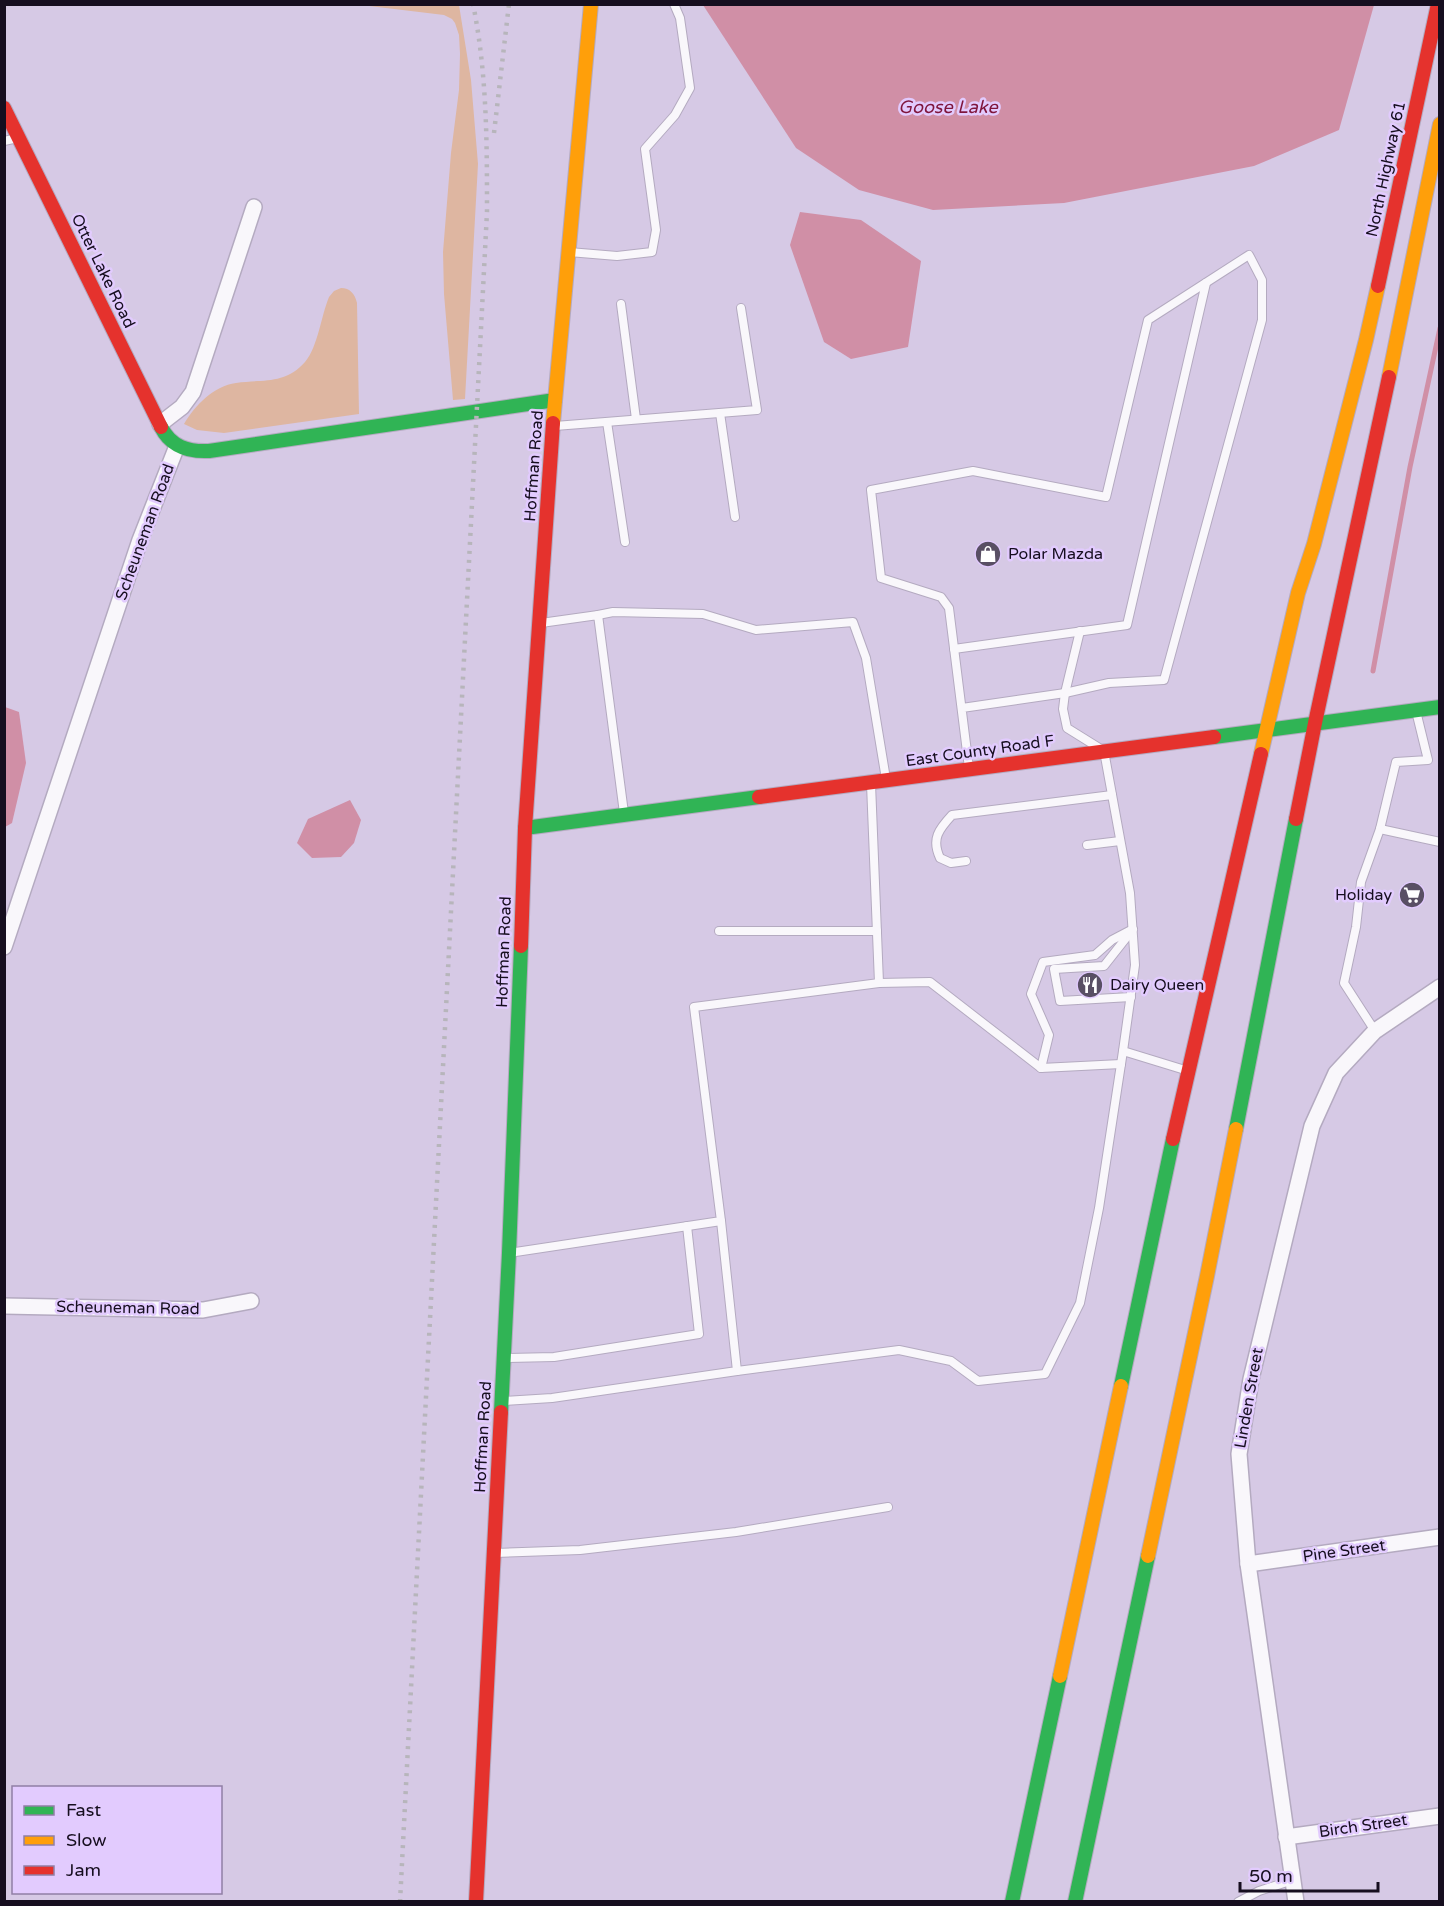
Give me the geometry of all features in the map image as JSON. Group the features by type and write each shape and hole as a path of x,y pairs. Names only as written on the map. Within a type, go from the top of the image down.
{"main road":[{"name":"Hoffman Road","path":"476,1902 509,1253 525,828 555,400 591,4"},
{"name":"North Highway 61","path":"1012,1902 1188,1071 1298,593 1314,544 1366,340 1438,4"},
{"name":"Otter Lake Road","path":"4,108 160,424 168,439 177,446"},
{"path":"1075,1902 1207,1276 1315,723 1385,397 1440,124"},
{"name":"Scheuneman Road","path":"177,446 188,450 209,451 555,400"},
{"name":"East County Road F","path":"525,828 1440,706"}],"street":[{"path":"160,424 182,407 193,392 254,207"},
{"name":"Scheuneman Road","path":"4,947 140,540 177,446"},
{"name":"Linden Street","path":"1296,1902 1248,1564 1239,1454 1251,1378 1312,1126 1336,1073 1375,1031 1440,987"},
{"name":"Scheuneman Road","path":"4,1306 203,1310 251,1301"},
{"name":"Pine Street","path":"1248,1564 1440,1538"},
{"name":"Birch Street","path":"1286,1837 1440,1816"}],"lane":[{"path":"568,252 616,256 652,252 656,230 645,149 675,115 690,88 680,18 674,4"},
{"path":"4,141 19,138"},
{"path":"962,708 1065,693 1109,683 1164,680 1262,320 1262,280 1249,255 1148,320 1106,497 973,471 871,490 881,578 942,597 948,608 970,769"},
{"path":"954,649 1127,625 1206,283"},
{"path":"621,304 636,419"},
{"path":"553,426 757,410 741,308"},
{"path":"720,413 735,517"},
{"path":"607,422 626,542"},
{"path":"539,623 614,612 703,614 756,630 853,622 866,658 887,780"},
{"path":"598,615 624,815"},
{"path":"502,1401 552,1398 899,1350 951,1361 978,1381 1045,1374 1080,1303 1100,1208 1135,965 1130,893 1104,751 1067,728 1063,709 1080,631"},
{"path":"1375,1031 1344,983 1356,927 1361,882 1380,829 1396,762 1428,760 1415,710"},
{"path":"871,782 879,983"},
{"path":"966,861 951,863 940,858 935,848 939,829 952,815 1112,795"},
{"path":"1380,829 1440,842"},
{"path":"1087,845 1120,841"},
{"path":"1041,1068 1049,1035 1031,994 1043,962 1095,955 1112,940 1133,930"},
{"path":"1131,997 1060,1001 1054,969 1104,966 1133,930"},
{"path":"719,931 877,931"},
{"path":"737,1371 694,1007 879,983 930,982 1041,1068 1121,1064"},
{"path":"1123,1051 1188,1071"},
{"path":"509,1253 721,1221"},
{"path":"504,1358 554,1357 699,1334 687,1226"},
{"path":"494,1553 580,1550 736,1532 888,1507"},
{"path":"1238,1902 1259,1891 1293,1880"}],"shaded area":[{"path":"361,5 459,5 471,80 478,164 465,399 453,400 444,294 443,252 459,90 459,35 452,19 444,15"},
{"path":"341,288 352,292 357,303 359,414 224,433 197,430 184,424 199,403 220,388 236,383 273,380 297,369 305,362 313,348 329,297"}],"water":[{"name":"Goose Lake","path":"703,5 1374,5 1339,130 1254,166 1064,203 933,210 859,190 796,148"},
{"path":"800,212 861,220 921,261 908,347 851,359 824,342 790,245"},
{"path":"5,707 19,712 26,763 12,823 5,827"},
{"path":"350,800 361,820 354,843 341,857 312,858 297,843 308,819"}],"waterway":[{"path":"1373,671 1410,467 1440,328"}],"railway":[{"path":"400,1902 487,212 484,82 473,4"},
{"path":"494,133 509,4"}],"traffic: fast":[{"path":"161,427 175,444 187,449 209,451 555,400"},
{"path":"1214,737 1440,707"},
{"path":"525,828 759,797"},
{"path":"1236,1129 1296,819"},
{"path":"501,1412 521,946"},
{"path":"1121,1386 1173,1139"},
{"path":"1075,1902 1148,1556"},
{"path":"1012,1902 1060,1676"}],"traffic: slow":[{"path":"553,423 591,4"},
{"path":"1389,377 1440,124"},
{"path":"1261,754 1298,593 1314,544 1378,286"},
{"path":"1148,1556 1236,1129"},
{"path":"1060,1676 1121,1386"}],"traffic: jam":[{"path":"1378,286 1438,4"},
{"path":"4,108 161,427"},
{"path":"1296,819 1389,377"},
{"path":"521,946 525,828 553,423"},
{"path":"759,797 1214,737"},
{"path":"1173,1139 1261,754"},
{"path":"476,1902 501,1412"}],"place":[{"name":"Polar Mazda","path":"988,554"},
{"name":"Holiday","path":"1412,895"},
{"name":"Dairy Queen","path":"1090,985"}]}
